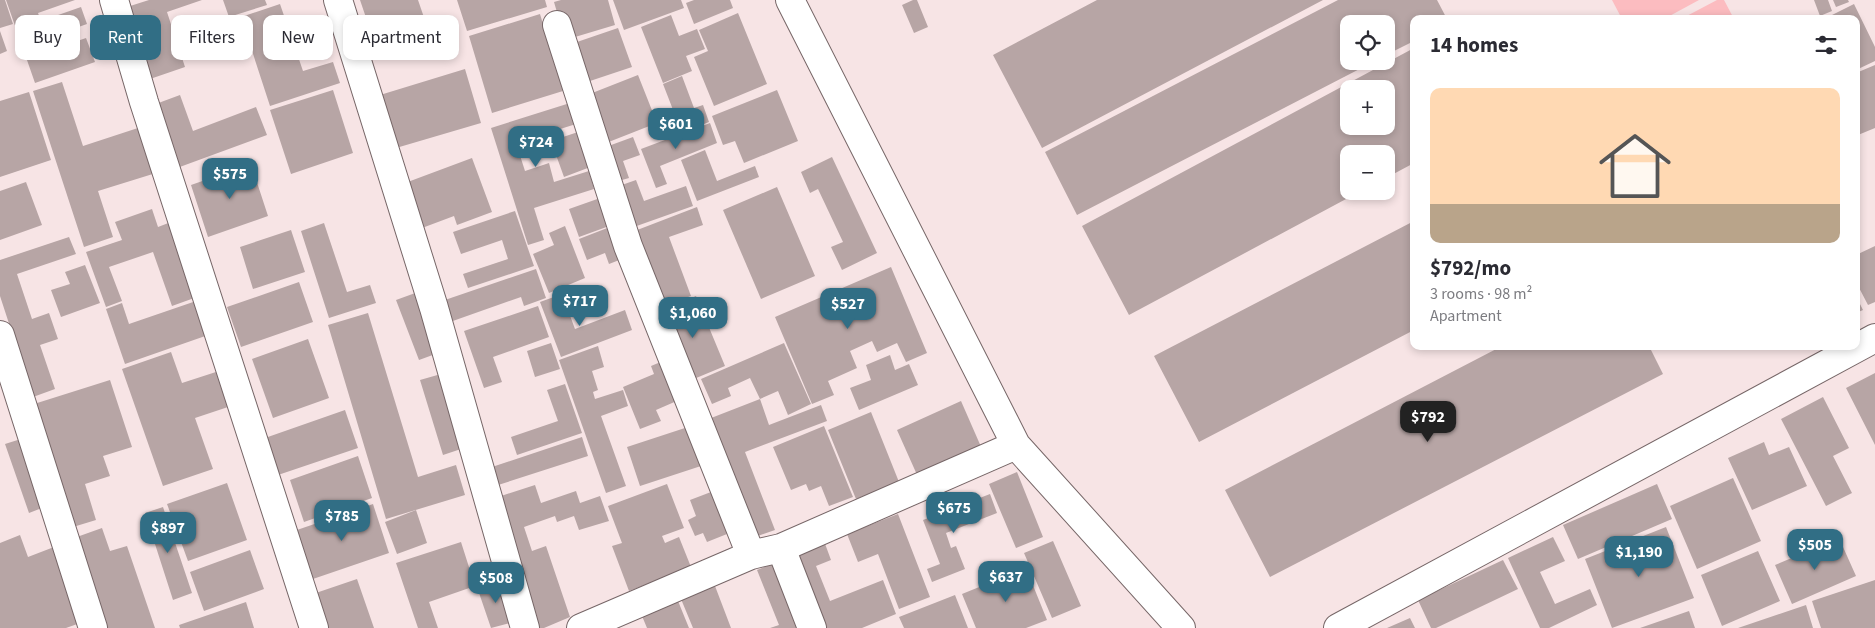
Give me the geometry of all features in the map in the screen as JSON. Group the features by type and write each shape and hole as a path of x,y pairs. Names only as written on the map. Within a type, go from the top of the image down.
{"street":[{"path":"114,0 144,102 314,628"},
{"path":"338,0 434,308 525,628"},
{"path":"790,0 1016,445 1181,628"},
{"path":"557,25 628,246 751,555"},
{"path":"0,335 92,628"},
{"path":"1860,346 1875,338"},
{"path":"1338,628 1853,350"},
{"path":"582,628 751,555 780,548 1016,445"},
{"path":"780,548 812,628"}],"shaded area":[{"path":"1612,0 1699,0 1671,15 1620,15"},
{"path":"1717,0 1724,0 1732,15 1689,15"}],"building":[{"path":"0,0 5,0 13,24 0,28"},
{"path":"6,0 75,0 38,13 39,15 15,15 15,26"},
{"path":"149,0 202,0 167,12 171,24 171,60 183,60 185,67 150,79 144,60 161,60 161,15 130,15 127,7"},
{"path":"223,0 265,0 267,5 235,15 228,15"},
{"path":"360,0 418,0 423,15 365,15"},
{"path":"457,0 545,0 547,7 467,31"},
{"path":"561,0 608,0 615,25 565,40 554,2"},
{"path":"613,0 681,0 684,8 624,30"},
{"path":"694,0 730,0 733,8 694,24 686,3"},
{"path":"917,0 928,27 914,33 902,5"},
{"path":"1097,0 1323,0 1042,148 993,55"},
{"path":"1338,0 1437,0 1445,15 1410,15 1410,43 1395,50 1395,15 1340,15 1340,70 1358,70 1077,215 1045,152"},
{"path":"1814,0 1828,0 1832,11 1820,15"},
{"path":"1833,0 1848,0 1849,2 1836,7"},
{"path":"280,4 284,15 263,15 263,60 299,60 303,71 333,62 340,83 270,106 253,54 253,15 247,15"},
{"path":"1854,4 1859,15 1832,15"},
{"path":"81,7 87,24 80,26 80,15 58,15"},
{"path":"738,13 767,84 714,106 694,57 708,51 699,30"},
{"path":"540,14 563,91 492,113 469,36"},
{"path":"671,15 679,36 697,29 705,49 686,56 692,71 663,83 641,27"},
{"path":"1860,16 1875,47 1875,61 1860,68"},
{"path":"618,28 632,67 590,81 577,42"},
{"path":"0,31 7,51 0,54"},
{"path":"86,38 90,49 90,60 94,60 95,62 35,83 27,60 80,60 80,40"},
{"path":"1410,50 1410,165 1395,173 1395,145 1340,145 1340,200 1344,200 1129,315 1082,226 1340,88 1340,135 1395,135 1395,80 1354,80 1373,70 1395,70 1395,58"},
{"path":"1875,65 1875,128 1860,134 1860,71"},
{"path":"465,69 481,123 396,148 380,95"},
{"path":"638,75 657,123 601,145 582,97"},
{"path":"682,76 694,108 703,105 709,122 682,133 663,84"},
{"path":"62,82 83,146 141,127 156,173 98,191 113,237 84,247 33,91"},
{"path":"333,90 353,153 291,174 270,110"},
{"path":"777,90 798,141 744,163 735,141 723,145 712,116"},
{"path":"29,92 51,160 0,177 0,101"},
{"path":"180,95 193,131 256,107 267,135 177,168 153,105"},
{"path":"570,103 576,124 516,143 525,171 549,163 554,182 589,171 594,189 534,208 544,240 528,245 491,128"},
{"path":"710,123 717,143 660,166 667,184 656,188 641,149"},
{"path":"581,131 593,166 564,177 551,141"},
{"path":"633,137 640,155 623,161 629,178 615,182 603,148"},
{"path":"705,150 717,181 755,166 759,177 697,201 681,160"},
{"path":"832,157 877,253 842,270 831,247 843,242 818,189 810,193 801,172"},
{"path":"472,158 492,212 457,225 454,216 422,228 405,183"},
{"path":"251,164 268,216 208,237 191,185"},
{"path":"636,180 644,201 686,186 693,206 631,228 616,187"},
{"path":"26,182 42,225 0,240 0,191"},
{"path":"777,187 815,276 761,299 723,210"},
{"path":"603,197 612,225 579,237 569,209"},
{"path":"697,207 703,225 669,237 691,296 660,307 632,232"},
{"path":"152,209 158,227 171,222 197,297 172,306 153,252 109,267 122,301 106,307 86,252 122,240 115,222"},
{"path":"515,211 534,266 468,288 463,274 508,259 502,240 461,254 453,232"},
{"path":"324,223 347,292 370,285 376,303 329,318 301,231"},
{"path":"1410,223 1410,332 1199,442 1154,356"},
{"path":"615,225 627,257 609,264 605,253 587,260 579,239"},
{"path":"565,226 585,278 549,293 533,254 554,245 549,233"},
{"path":"291,230 305,272 253,289 240,247"},
{"path":"69,237 76,254 17,274 32,319 49,313 58,339 40,345 55,389 33,397 0,296 0,260"},
{"path":"1875,246 1875,302 1868,305 1860,290 1860,253"},
{"path":"85,265 100,303 61,317 51,290 70,284 65,272"},
{"path":"891,267 927,353 906,362 897,343 877,352 872,341 850,351 857,368 828,381 834,395 812,404 775,317"},
{"path":"536,269 546,298 524,306 521,297 450,322 442,301"},
{"path":"299,282 313,322 241,347 227,307"},
{"path":"418,292 441,352 419,360 396,300"},
{"path":"562,294 575,329 625,310 632,330 561,357 540,302"},
{"path":"696,296 725,366 689,381 661,311"},
{"path":"199,300 211,334 125,364 106,309 122,303 129,324"},
{"path":"538,306 549,337 493,357 502,382 484,388 464,331"},
{"path":"368,313 418,477 456,465 465,495 386,519 328,325"},
{"path":"308,339 329,398 273,418 252,359"},
{"path":"551,343 560,369 535,377 527,351"},
{"path":"784,343 811,404 788,415 778,391 760,399 750,378 728,388 731,396 712,404 701,379"},
{"path":"598,346 604,367 592,371 598,390 593,392 595,399 623,390 628,406 601,416 626,486 606,493 559,360"},
{"path":"1494,350 1651,350 1663,374 1270,577 1225,490"},
{"path":"171,352 182,383 219,371 231,406 195,418 213,469 163,486 122,369"},
{"path":"890,355 895,370 909,364 918,385 859,410 850,388 871,380 866,365"},
{"path":"663,361 679,400 656,410 661,421 640,429 623,387 654,374 651,366"},
{"path":"1875,373 1875,445 1846,388"},
{"path":"441,374 464,448 443,455 420,380"},
{"path":"110,380 132,447 103,456 110,476 85,484 96,520 73,527 34,404"},
{"path":"565,384 582,433 517,455 511,437 558,421 547,390"},
{"path":"1823,397 1849,448 1833,456 1852,493 1826,506 1781,419"},
{"path":"760,399 769,425 821,405 827,421 745,452 775,530 752,538 706,420"},
{"path":"961,401 982,449 918,477 897,430"},
{"path":"345,410 358,448 278,475 265,438"},
{"path":"871,412 899,482 856,499 828,430"},
{"path":"824,426 853,497 829,506 821,486 809,491 806,484 791,490 773,447"},
{"path":"688,427 701,466 640,486 627,447"},
{"path":"582,437 588,456 495,486 489,468"},
{"path":"24,438 47,506 29,513 5,444"},
{"path":"1764,442 1769,455 1789,447 1807,486 1752,510 1728,458"},
{"path":"358,456 372,498 304,522 290,480"},
{"path":"1017,472 1043,537 1016,548 989,484"},
{"path":"1733,478 1761,541 1697,569 1670,506"},
{"path":"227,483 247,540 188,561 167,504"},
{"path":"667,484 684,528 662,536 665,543 679,537 691,567 629,591 612,546 622,543 608,506"},
{"path":"1657,484 1672,519 1578,559 1563,525"},
{"path":"535,485 541,503 576,491 580,503 600,496 609,521 579,530 574,516 557,522 555,516 524,527 532,551 546,546 570,617 544,628 535,628 498,497"},
{"path":"711,492 727,534 707,542 703,533 695,536 688,520 696,516 690,500"},
{"path":"990,494 997,513 946,533 951,548 956,546 965,569 932,582 927,569 940,564 923,520"},
{"path":"373,504 389,553 310,580 294,531"},
{"path":"163,507 192,593 173,600 145,513"},
{"path":"416,510 427,543 397,554 385,522"},
{"path":"898,514 930,597 899,609 878,554 858,562 847,534"},
{"path":"1666,527 1694,598 1612,628 1585,559"},
{"path":"102,528 110,551 127,546 155,628 105,628 74,538"},
{"path":"20,535 28,557 54,547 83,622 66,628 0,628 0,543"},
{"path":"1553,537 1565,561 1540,572 1555,604 1590,589 1597,605 1549,628 1540,628 1508,558"},
{"path":"1839,538 1856,576 1792,604 1775,565"},
{"path":"824,541 831,560 816,566 830,601 883,580 896,614 862,628 822,628 792,554"},
{"path":"1053,541 1081,606 1052,618 1024,553"},
{"path":"461,542 475,586 429,602 438,628 418,628 396,563"},
{"path":"250,550 264,589 204,611 190,572"},
{"path":"1758,551 1780,601 1722,626 1701,575"},
{"path":"1503,560 1518,589 1436,628 1431,628 1418,600"},
{"path":"775,563 800,628 770,628 779,625 757,570"},
{"path":"1026,568 1047,620 1026,628 976,628 962,594"},
{"path":"357,579 374,628 319,628 307,596"},
{"path":"500,580 514,622 491,628 477,587"},
{"path":"1875,580 1875,628 1821,628 1812,601"},
{"path":"715,586 731,628 693,628 681,599"},
{"path":"955,595 968,628 904,628 899,617"},
{"path":"678,601 689,628 647,628 642,616"},
{"path":"246,602 254,628 180,628 179,625"},
{"path":"1806,605 1813,628 1738,628"},
{"path":"1689,611 1695,628 1640,628"},
{"path":"1410,618 1415,628 1387,628"}]}
